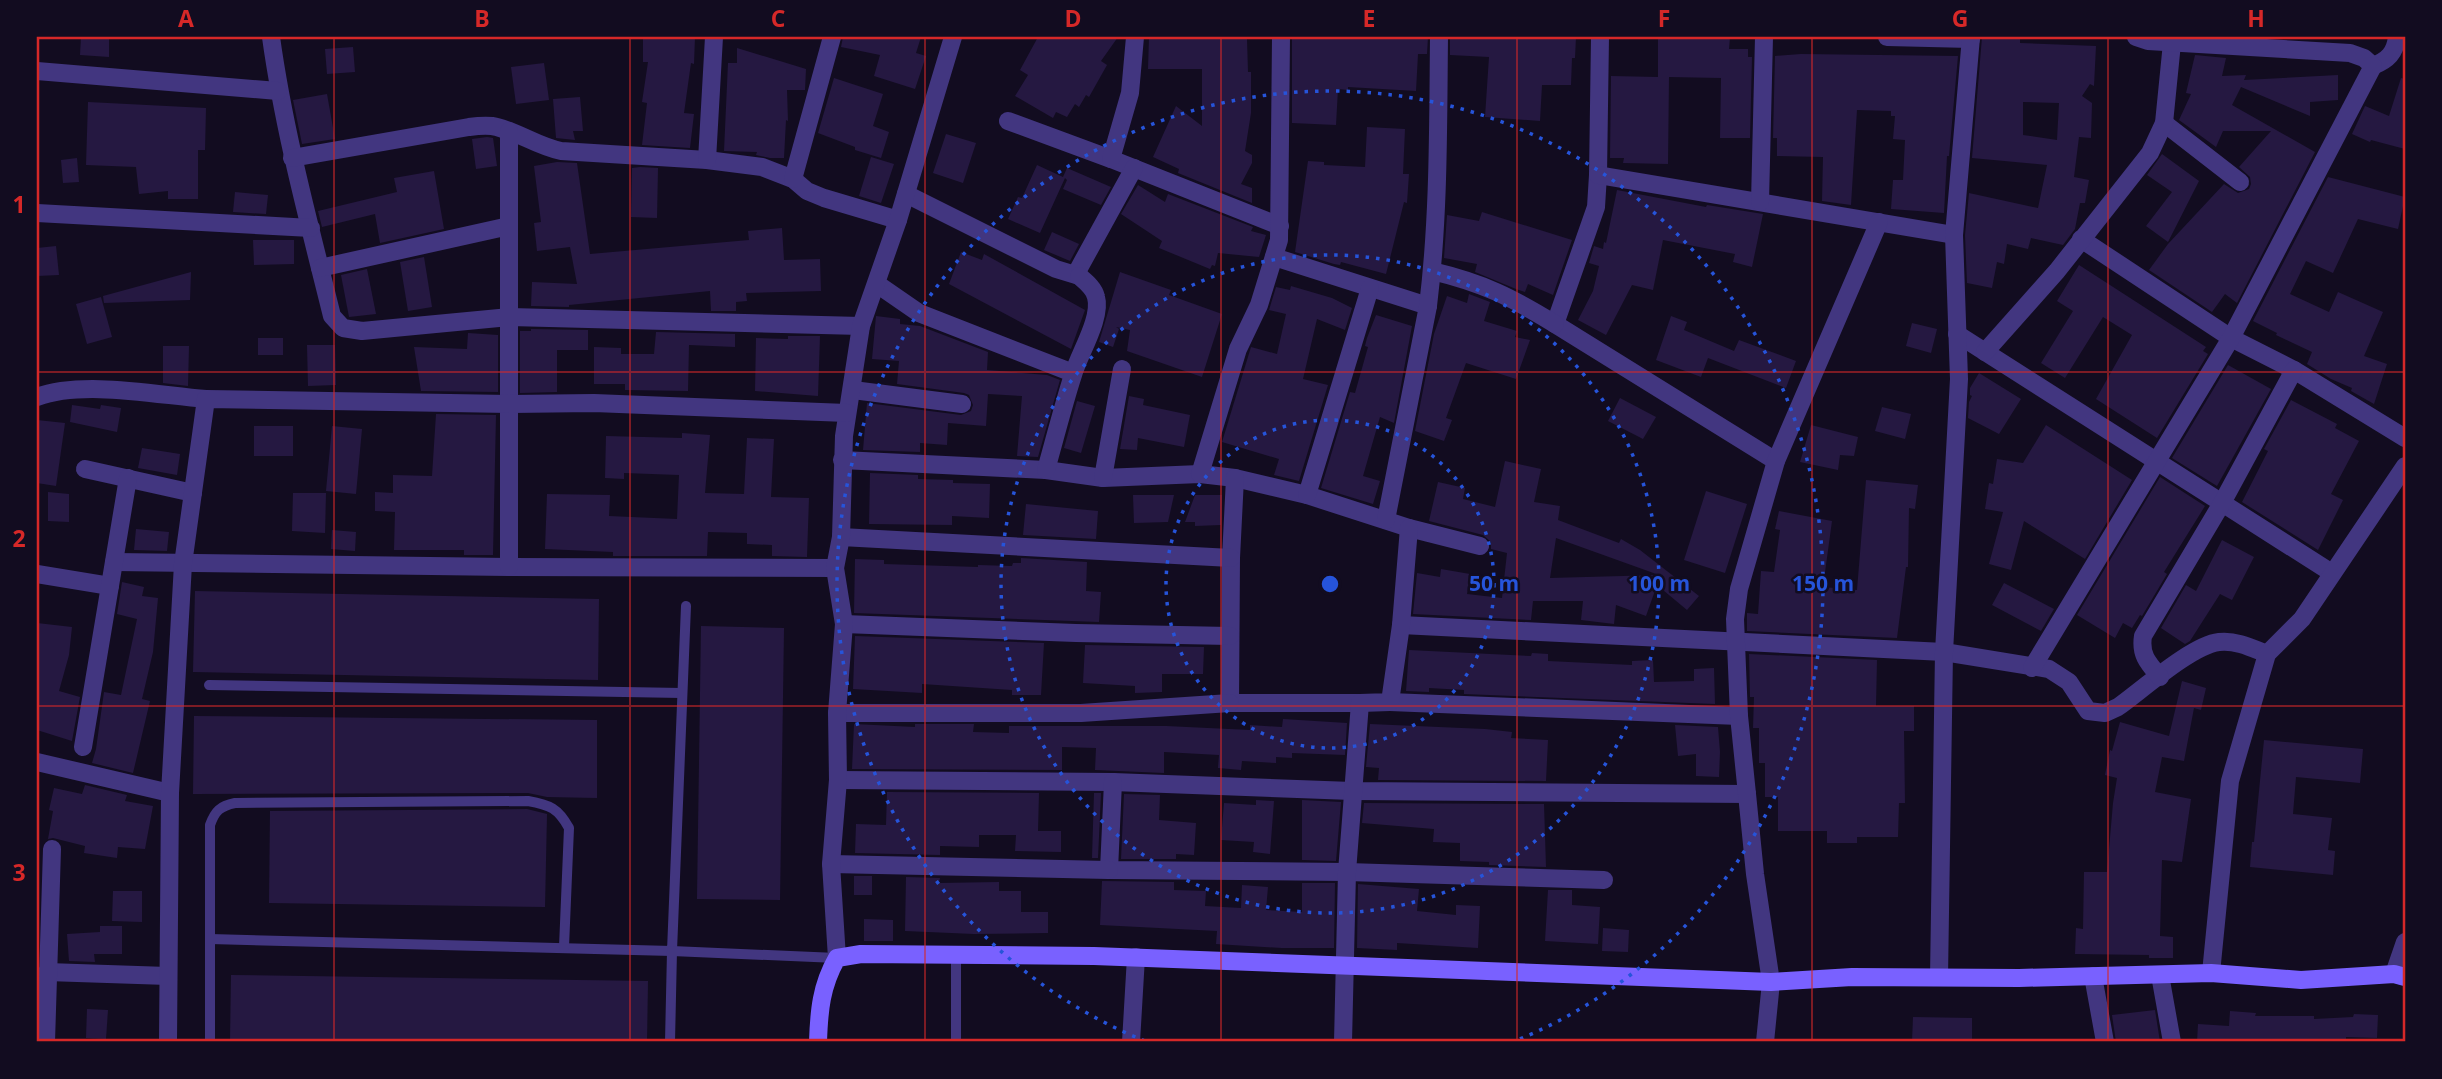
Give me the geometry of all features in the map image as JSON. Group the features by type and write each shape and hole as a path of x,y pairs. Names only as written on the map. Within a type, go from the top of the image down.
{"street":[{"path":"271,37 278,91 292,158 332,316 343,328 362,331 510,317 861,326"},
{"path":"707,160 714,37"},
{"path":"793,179 832,37"},
{"path":"818,1042 820,999 827,975 837,958 831,864 838,780 837,713 844,624 835,568 841,537 842,460 847,413 853,390 861,326 898,220 953,37"},
{"path":"1111,159 1131,84 1135,37"},
{"path":"1200,474 1238,349 1259,305 1274,257 1280,226 1282,37"},
{"path":"1386,520 1428,306 1432,271 1437,213 1439,37"},
{"path":"1555,324 1596,207 1600,37"},
{"path":"1760,202 1764,37"},
{"path":"1887,37 1971,38 1954,235 1959,379 1944,652 1939,977"},
{"path":"2136,37 2172,43 2350,53 2364,58 2373,66"},
{"path":"2032,668 2231,338 2373,66 2384,61 2394,51 2397,37"},
{"path":"1985,352 2057,271 2150,153 2164,123 2172,43"},
{"path":"37,71 278,91"},
{"path":"1008,121 1280,226"},
{"path":"2164,123 2241,182"},
{"path":"292,158 489,125 509,131 543,148 561,151 707,160 762,167 793,179 807,191 824,198 898,220"},
{"path":"509,131 509,567"},
{"path":"1079,276 1078,270 1134,168"},
{"path":"1598,175 1954,235"},
{"path":"906,194 1056,269 1079,276 1093,289 1097,307 1084,351 1073,373 1046,470"},
{"path":"37,213 311,228"},
{"path":"1765,1042 1770,982 1739,716 1735,618 1739,589 1776,461 1879,222"},
{"path":"320,268 509,226"},
{"path":"2081,239 2231,338 2294,370 2405,438"},
{"path":"1274,257 1428,306"},
{"path":"1432,271 1464,278 1510,296 1776,461"},
{"path":"877,284 919,313 1073,373"},
{"path":"1307,495 1370,288"},
{"path":"1957,334 2332,573"},
{"path":"1103,478 1122,369"},
{"path":"2160,677 2141,649 2143,636 2222,503 2294,370"},
{"path":"37,397 56,390 78,388 206,399 594,403 847,413"},
{"path":"853,390 962,404"},
{"path":"169,1042 170,793 183,564 206,399"},
{"path":"842,460 1046,470 1103,478 1200,474 1235,478 1307,495 1409,528 1480,546"},
{"path":"2211,973 2230,781 2267,654 2302,618 2405,466"},
{"path":"85,469 193,493"},
{"path":"83,747 128,478"},
{"path":"1230,704 1231,558 1235,478"},
{"path":"1390,702 1401,625 1409,528"},
{"path":"841,537 1231,558"},
{"path":"114,562 835,568"},
{"path":"37,574 110,586"},
{"path":"844,624 1076,634 1230,636"},
{"path":"1401,625 1944,652 2049,669 2069,682 2088,710 2105,713 2118,707 2202,646 2221,642 2238,643 2267,654"},
{"path":"837,713 1081,713 1230,704 1390,702 1739,716"},
{"path":"1343,1042 1347,872 1360,703"},
{"path":"37,762 170,793"},
{"path":"838,780 1113,782 1352,791 1747,794"},
{"path":"1109,870 1113,782"},
{"path":"46,1042 52,849"},
{"path":"831,864 1347,872 1604,880"},
{"path":"837,958 861,954 1136,957 1770,982 1852,976 2211,973 2301,980 2400,975 2405,942"},
{"path":"1131,1042 1136,957"},
{"path":"47,972 168,976"},
{"path":"2160,975 2172,1042"},
{"path":"2094,976 2105,1042"}],"lane":[{"path":"670,1042 686,607"},
{"path":"209,685 682,693"},
{"path":"210,1042 210,825 215,812 223,805 528,801 548,804 562,815 569,828 564,947"},
{"path":"210,939 564,947 837,958"},
{"path":"956,955 956,1042"}],"building":[{"path":"81,37 109,37 109,57 80,55"},
{"path":"643,37 695,37 694,64 691,63 684,113 694,114 690,148 642,145 647,103 642,102 648,62 643,62"},
{"path":"843,37 921,37 916,53 926,56 915,89 874,76 880,55 841,47"},
{"path":"1038,37 1118,37 1101,61 1107,65 1089,97 1086,95 1079,107 1075,104 1067,117 1056,112 1053,118 1015,96 1028,75 1020,70"},
{"path":"1149,37 1247,39 1248,72 1251,72 1251,113 1245,151 1252,155 1252,163 1241,184 1252,188 1252,203 1178,173 1179,169 1153,157 1176,106 1202,126 1202,69 1148,69"},
{"path":"1292,37 1428,37 1427,54 1418,54 1416,91 1348,87 1348,90 1338,89 1336,125 1292,123"},
{"path":"1450,37 1576,37 1571,85 1542,85 1540,121 1485,117 1489,57 1450,55"},
{"path":"1658,37 1730,37 1729,49 1748,49 1748,57 1752,57 1750,138 1720,138 1721,78 1669,77 1668,164 1623,163 1624,158 1610,158 1611,76 1658,77"},
{"path":"1982,37 2020,37 2020,43 2096,46 2094,86 2090,84 2082,96 2092,103 2091,138 2079,137 2074,177 2089,180 2085,203 2080,203 2075,229 2063,245 2031,238 2028,249 2007,244 2004,264 1997,262 1992,288 1967,283 1965,235 1969,193 2038,208 2047,165 1972,158","holes":["2023,102 2059,103 2057,140 2023,135"]},
{"path":"353,47 355,72 327,74 325,49"},
{"path":"737,48 806,69 805,90 787,90 788,121 786,120 784,158 756,155 757,152 724,151 728,63 737,63"},
{"path":"2195,55 2226,58 2222,76 2246,75 2244,80 2338,75 2338,100 2310,102 2310,116 2241,87 2232,105 2315,152 2237,303 2225,294 2212,312 2149,270 2168,244 2224,184 2238,193 2249,189 2250,177 2239,167 2271,131 2223,131 2216,147 2179,120 2191,94 2186,93"},
{"path":"1775,56 1958,56 1944,213 1891,209 1893,180 1903,180 1905,140 1893,139 1895,116 1891,116 1891,111 1857,110 1851,205 1822,201 1823,157 1777,156 1777,138 1773,138"},
{"path":"544,63 549,100 516,104 511,67"},
{"path":"834,78 883,94 873,126 889,132 881,158 855,150 855,147 818,133"},
{"path":"2401,78 2405,79 2405,149 2371,140 2370,142 2352,134 2365,106 2389,116"},
{"path":"327,94 335,139 302,144 293,100"},
{"path":"580,97 583,131 573,131 575,140 556,138 553,99"},
{"path":"88,102 206,108 205,150 198,150 198,199 168,199 168,191 139,194 136,167 86,165"},
{"path":"1367,127 1405,129 1403,174 1409,174 1407,203 1404,202 1386,274 1341,262 1340,265 1334,264 1295,252 1308,161 1324,162 1324,165 1365,167"},
{"path":"946,134 976,143 963,183 933,173"},
{"path":"493,138 497,166 476,169 472,139"},
{"path":"2162,154 2199,181 2168,242 2146,226 2172,192 2147,175"},
{"path":"871,157 894,164 881,203 859,196"},
{"path":"77,158 79,182 63,183 61,160"},
{"path":"557,162 577,163 590,254 749,240 748,231 782,228 784,260 820,259 821,291 746,293 747,301 736,302 736,311 711,311 710,291 569,307 531,306 532,282 577,284 570,247 537,251 534,223 541,222 534,166"},
{"path":"1037,165 1063,177 1067,168 1111,187 1101,205 1063,189 1067,180 1065,178 1040,233 1008,219 1018,197 1022,198"},
{"path":"632,168 658,168 657,218 631,217"},
{"path":"434,171 444,229 380,243 375,214 322,227 318,211 397,192 394,178"},
{"path":"2328,177 2405,197 2398,229 2358,219 2333,273 2306,261 2290,294 2329,312 2338,292 2383,312 2364,356 2387,364 2374,404 2351,391 2352,388 2307,364 2312,352 2253,321"},
{"path":"1138,185 1165,202 1168,194 1253,227 1251,231 1266,235 1259,257 1218,253 1215,266 1212,265 1210,269 1159,248 1162,241 1121,214"},
{"path":"1617,190 1706,207 1707,205 1763,214 1752,267 1733,262 1735,254 1663,240 1653,290 1632,285 1606,335 1578,320 1593,291 1599,266 1589,263 1594,246 1603,249 1604,242 1606,243"},
{"path":"235,192 268,195 266,214 233,212"},
{"path":"1482,212 1572,240 1553,295 1528,284 1525,292 1516,289 1475,272 1477,264 1444,258 1447,215 1479,221"},
{"path":"1052,232 1079,244 1070,261 1044,250"},
{"path":"253,240 294,240 294,264 254,265"},
{"path":"56,246 59,275 37,276 37,248"},
{"path":"961,252 982,260 984,254 1085,310 1071,349 949,284"},
{"path":"424,257 432,307 408,311 400,262"},
{"path":"2079,265 2206,347 2203,351 2208,354 2157,438 2096,399 2132,335 2103,317 2065,378 2041,363 2073,311 2057,301"},
{"path":"367,269 376,314 349,317 341,275"},
{"path":"191,272 190,300 104,303 103,296"},
{"path":"1120,272 1171,290 1169,295 1222,314 1202,377 1127,351 1130,330 1116,327 1119,329 1113,347 1099,342"},
{"path":"1291,286 1332,298 1352,308 1345,330 1317,319 1303,379 1328,385 1299,481 1274,475 1279,459 1222,442 1251,347 1277,354 1286,314 1269,310 1276,287 1290,290"},
{"path":"1469,294 1490,302 1484,321 1517,331 1515,337 1530,340 1516,379 1466,363 1446,418 1452,420 1444,441 1415,431 1434,334 1447,296 1467,303"},
{"path":"101,297 112,337 87,344 76,304"},
{"path":"1376,315 1412,326 1394,423 1380,417 1363,476 1380,481 1373,504 1321,488 1350,392 1355,393 1368,347 1365,346 1367,338"},
{"path":"876,316 900,319 900,324 920,326 988,352 987,370 1047,375 1060,380 1038,457 1017,456 1022,396 988,394 986,426 948,423 947,445 920,443 920,452 863,450 867,403 961,415 971,411 973,405 969,395 964,393 897,384 899,361 872,359"},
{"path":"1671,316 1687,322 1684,330 1734,351 1739,340 1796,361 1786,388 1708,358 1701,377 1656,360"},
{"path":"1912,323 1937,329 1931,353 1906,346"},
{"path":"588,330 588,350 557,350 557,392 520,393 520,331"},
{"path":"656,332 735,334 735,347 689,345 688,391 625,390 625,384 594,384 594,347 621,348 621,354 654,354"},
{"path":"468,333 498,335 498,392 421,391 414,347 467,349"},
{"path":"788,336 820,336 818,396 755,391 756,338 788,339"},
{"path":"258,338 283,338 283,355 258,355"},
{"path":"307,345 335,345 336,385 308,386"},
{"path":"163,346 189,346 188,386 163,383"},
{"path":"2228,365 2271,389 2217,486 2172,458"},
{"path":"1979,373 2021,399 1999,434 1968,418 1972,396 1970,388"},
{"path":"1129,396 1144,399 1143,405 1190,415 1184,447 1138,438 1137,450 1120,449"},
{"path":"1620,398 1656,417 1643,439 1608,421"},
{"path":"2291,400 2337,424 2335,428 2359,441 2331,494 2343,500 2318,550 2242,502 2268,451 2264,449"},
{"path":"1077,401 1095,406 1081,453 1064,448"},
{"path":"72,405 100,409 101,405 121,408 117,432 70,422"},
{"path":"1882,407 1911,414 1905,439 1875,431"},
{"path":"436,414 496,415 493,555 464,555 464,550 394,550 395,512 375,511 375,492 393,493 393,475 432,476"},
{"path":"37,420 65,423 56,486 37,483"},
{"path":"1811,425 1858,437 1854,456 1840,455 1838,470 1800,462"},
{"path":"2046,425 2132,480 2085,559 2024,521 2011,570 1989,564 2003,512 1985,509 1989,483 1993,484 1997,459 2023,463"},
{"path":"254,426 293,426 293,456 254,456"},
{"path":"332,426 362,429 356,494 326,491"},
{"path":"682,433 710,435 705,493 744,494 747,438 774,439 771,497 809,498 807,557 772,556 772,545 747,544 747,533 708,532 707,556 613,556 613,552 545,549 547,494 610,495 609,516 677,519 679,475 624,473 624,479 605,478 606,436 682,438"},
{"path":"142,448 180,454 177,475 138,468"},
{"path":"1505,461 1541,469 1534,502 1560,506 1558,520 1619,543 1621,539 1640,550 1699,596 1687,610 1657,585 1646,616 1616,605 1614,624 1581,620 1583,601 1533,601 1531,620 1413,614 1417,573 1440,577 1441,569 1470,574 1467,594 1502,598 1507,553 1491,549 1491,542 1483,535 1429,521 1438,482 1465,488 1463,499 1495,507","holes":["1556,538 1659,575 1550,578"]},
{"path":"870,473 918,475 918,479 990,484 989,518 952,516 952,525 869,524"},
{"path":"2160,477 2205,506 2164,572 2167,574 2142,616 2140,615 2132,628 2123,623 2115,638 2077,615"},
{"path":"1866,480 1918,485 1915,509 1909,508 1908,567 1897,638 1747,631 1747,613 1758,614 1761,571 1774,572 1780,530 1775,529 1779,511 1832,521 1823,587 1857,590"},
{"path":"1706,491 1747,504 1725,573 1684,560"},
{"path":"48,492 69,494 69,522 48,521"},
{"path":"293,493 326,493 325,533 292,531"},
{"path":"1133,495 1174,495 1168,522 1134,523"},
{"path":"1195,495 1222,495 1221,525 1195,526 1195,522 1185,522"},
{"path":"1026,504 1098,511 1096,539 1023,535"},
{"path":"136,529 169,532 167,551 134,550"},
{"path":"332,530 356,532 355,551 331,549"},
{"path":"2222,540 2254,557 2232,600 2220,594 2190,641 2185,644 2161,628 2186,585 2196,591"},
{"path":"1021,558 1087,562 1086,591 1101,592 1099,622 854,613 855,559 884,560 884,564 978,567 1012,566 1013,563 1021,563"},
{"path":"122,582 144,587 142,596 158,598 153,652 142,699 150,701 133,773 92,763 104,692 121,695 137,619 117,614"},
{"path":"2004,583 2054,609 2041,631 1992,605"},
{"path":"195,591 599,599 598,680 193,672"},
{"path":"37,623 72,627 69,655 59,691 80,697 72,741 37,730"},
{"path":"701,626 784,628 780,900 697,899"},
{"path":"855,636 1044,643 1041,695 1012,695 1012,690 922,684 922,693 853,689"},
{"path":"1085,645 1204,647 1203,674 1162,674 1162,692 1135,693 1135,686 1083,683"},
{"path":"1409,650 1531,656 1532,653 1548,654 1548,661 1632,665 1632,661 1653,660 1654,682 1694,681 1694,669 1714,668 1715,704 1464,694 1464,690 1429,688 1429,692 1406,691"},
{"path":"1749,654 1877,660 1876,706 1914,706 1914,731 1904,731 1905,803 1899,803 1898,837 1857,837 1857,843 1827,843 1827,831 1778,831 1778,797 1765,797 1765,763 1759,763 1759,728 1753,728 1754,697 1750,697"},
{"path":"2182,681 2206,688 2201,710 2194,708 2184,761 2162,757 2155,792 2191,799 2182,862 2162,860 2160,936 2173,937 2173,958 2075,954 2076,928 2083,929 2084,872 2107,872 2117,778 2105,775 2120,722 2169,736"},
{"path":"194,716 597,720 597,798 547,797 528,793 193,794"},
{"path":"1283,719 1347,723 1345,755 1292,753 1292,758 1276,757 1276,763 1242,761 1241,770 1218,768 1219,755 1164,752 1164,773 1095,770 1096,748 1062,747 1062,770 852,769 854,724 915,727 915,724 974,724 973,732 1009,733 1009,726 1166,726 1250,730 1250,725 1282,727"},
{"path":"1370,724 1485,729 1512,732 1511,738 1548,740 1546,781 1378,780 1379,768 1366,767"},
{"path":"1675,725 1718,727 1719,777 1696,776 1696,754 1678,756"},
{"path":"2264,740 2363,749 2360,783 2296,777 2293,814 2332,818 2328,850 2335,851 2333,875 2250,867"},
{"path":"85,785 127,795 125,801 153,806 145,849 118,847 117,858 84,853 85,846 48,839 53,811 49,810 54,788 82,794"},
{"path":"887,792 1039,793 1038,831 1061,831 1061,852 1015,851 1016,835 979,835 979,847 940,846 940,855 855,853 856,824 886,825"},
{"path":"1094,793 1101,793 1098,858 1092,858"},
{"path":"1124,794 1160,795 1159,820 1196,823 1194,855 1176,854 1176,859 1121,859"},
{"path":"1256,800 1274,801 1270,854 1253,852 1254,842 1221,840 1224,803 1256,805"},
{"path":"1302,800 1341,802 1336,861 1302,860"},
{"path":"1364,803 1544,804 1546,867 1460,861 1460,843 1433,842 1434,829 1362,823"},
{"path":"527,809 547,814 545,907 269,903 270,811"},
{"path":"854,876 872,876 872,895 854,895"},
{"path":"906,877 940,878 939,883 999,882 999,891 1021,891 1021,912 1048,912 1048,933 905,931"},
{"path":"1102,881 1174,882 1174,890 1206,891 1205,906 1241,908 1242,885 1268,887 1266,910 1302,912 1302,883 1335,883 1334,948 1216,944 1217,931 1100,925"},
{"path":"1358,884 1419,889 1417,911 1456,915 1456,905 1480,906 1478,948 1397,943 1397,950 1357,948"},
{"path":"1548,890 1572,890 1572,905 1600,907 1598,944 1545,941"},
{"path":"113,891 142,891 142,922 112,921"},
{"path":"864,919 893,920 893,941 864,941"},
{"path":"100,926 122,926 122,954 94,954 95,962 69,961 67,934 100,932"},
{"path":"1603,928 1629,930 1628,952 1602,951"},
{"path":"231,975 648,981 647,1042 230,1042"},
{"path":"87,1009 108,1010 106,1039 86,1038"},
{"path":"2155,1010 2160,1042 2116,1042 2112,1015"},
{"path":"2230,1011 2256,1013 2255,1016 2314,1016 2314,1019 2353,1017 2354,1014 2378,1015 2377,1038 2346,1037 2346,1042 2197,1042 2198,1024 2229,1026"},
{"path":"1913,1017 1972,1018 1972,1042 1912,1042"}]}
